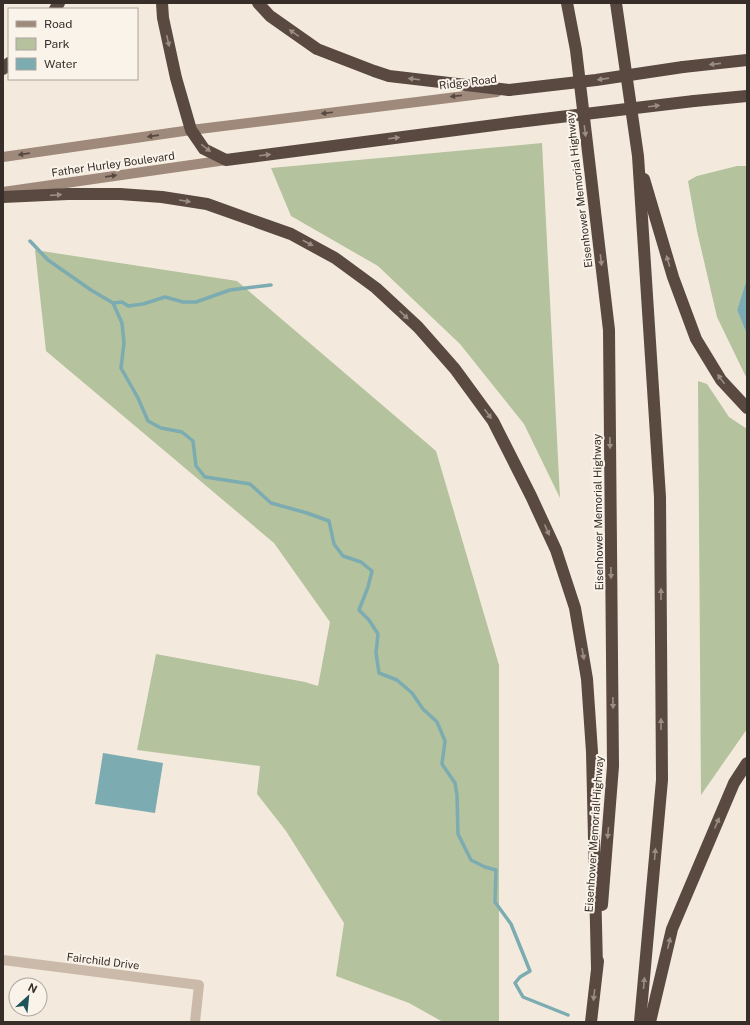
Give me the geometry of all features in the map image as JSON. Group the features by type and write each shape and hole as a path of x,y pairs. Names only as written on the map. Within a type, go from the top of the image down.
{"highway":[{"path":"162,3 163,18 176,78 191,130 204,149 226,160 518,122 744,97"},
{"path":"258,3 270,16 317,49 374,72 390,76 509,90"},
{"path":"563,3 576,50"},
{"name":"Eisenhower Memorial Highway","path":"567,3 576,50 609,330 613,766 597,968 591,1022"},
{"path":"616,3 638,156 660,498 662,764 640,1022"},
{"name":"Ridge Road","path":"509,90 747,60"},
{"path":"638,156 673,277 696,339 721,380 747,408"},
{"path":"3,197 68,194 120,194 162,197 207,204 291,234 335,258 376,288 418,327 455,369 493,421 532,496 556,550 575,608 588,686 592,752 597,968"},
{"path":"650,1022 672,929 734,783 747,763"}],"main road":[{"name":"Ridge Road","path":"191,130 509,90"},
{"name":"Father Hurley Boulevard","path":"3,157 191,130"},
{"name":"Father Hurley Boulevard","path":"3,192 226,160"}],"street":[{"name":"Fairchild Drive","path":"3,960 199,985 195,1022"}],"green space":[{"path":"542,143 560,498 524,424 460,344 378,266 291,216 271,168"},
{"path":"737,166 747,166 747,278 737,310 747,333 747,379 717,317 697,231 688,181 697,176"},
{"path":"35,250 237,281 436,451 499,665 499,1022 443,1022 409,1003 336,976 344,923 286,831 257,794 260,766 137,750 156,654 305,682 318,686 330,622 274,543 46,351"},
{"path":"698,381 707,384 729,417 747,429 747,729 701,795"}],"water":[{"path":"747,278 747,333 737,310"},
{"path":"103,753 163,763 155,813 95,804"}],"waterway":[{"path":"30,241 48,260 91,290 113,303 122,323 124,343 121,368 138,398 148,421 161,428 182,432 193,441 196,466 205,477 250,484 271,503 329,521 334,544 343,556 361,562 372,571 368,587 359,610 369,620 378,634 376,653 379,673 397,680 412,693 423,709 437,722 445,741 442,764 455,783 457,795 458,834 471,860 485,867 496,870 495,902 511,924 530,971 520,977 515,983 523,997 568,1015"},
{"path":"113,303 122,302 128,306 143,304 165,297 183,302 196,302 230,290 271,285"}]}
